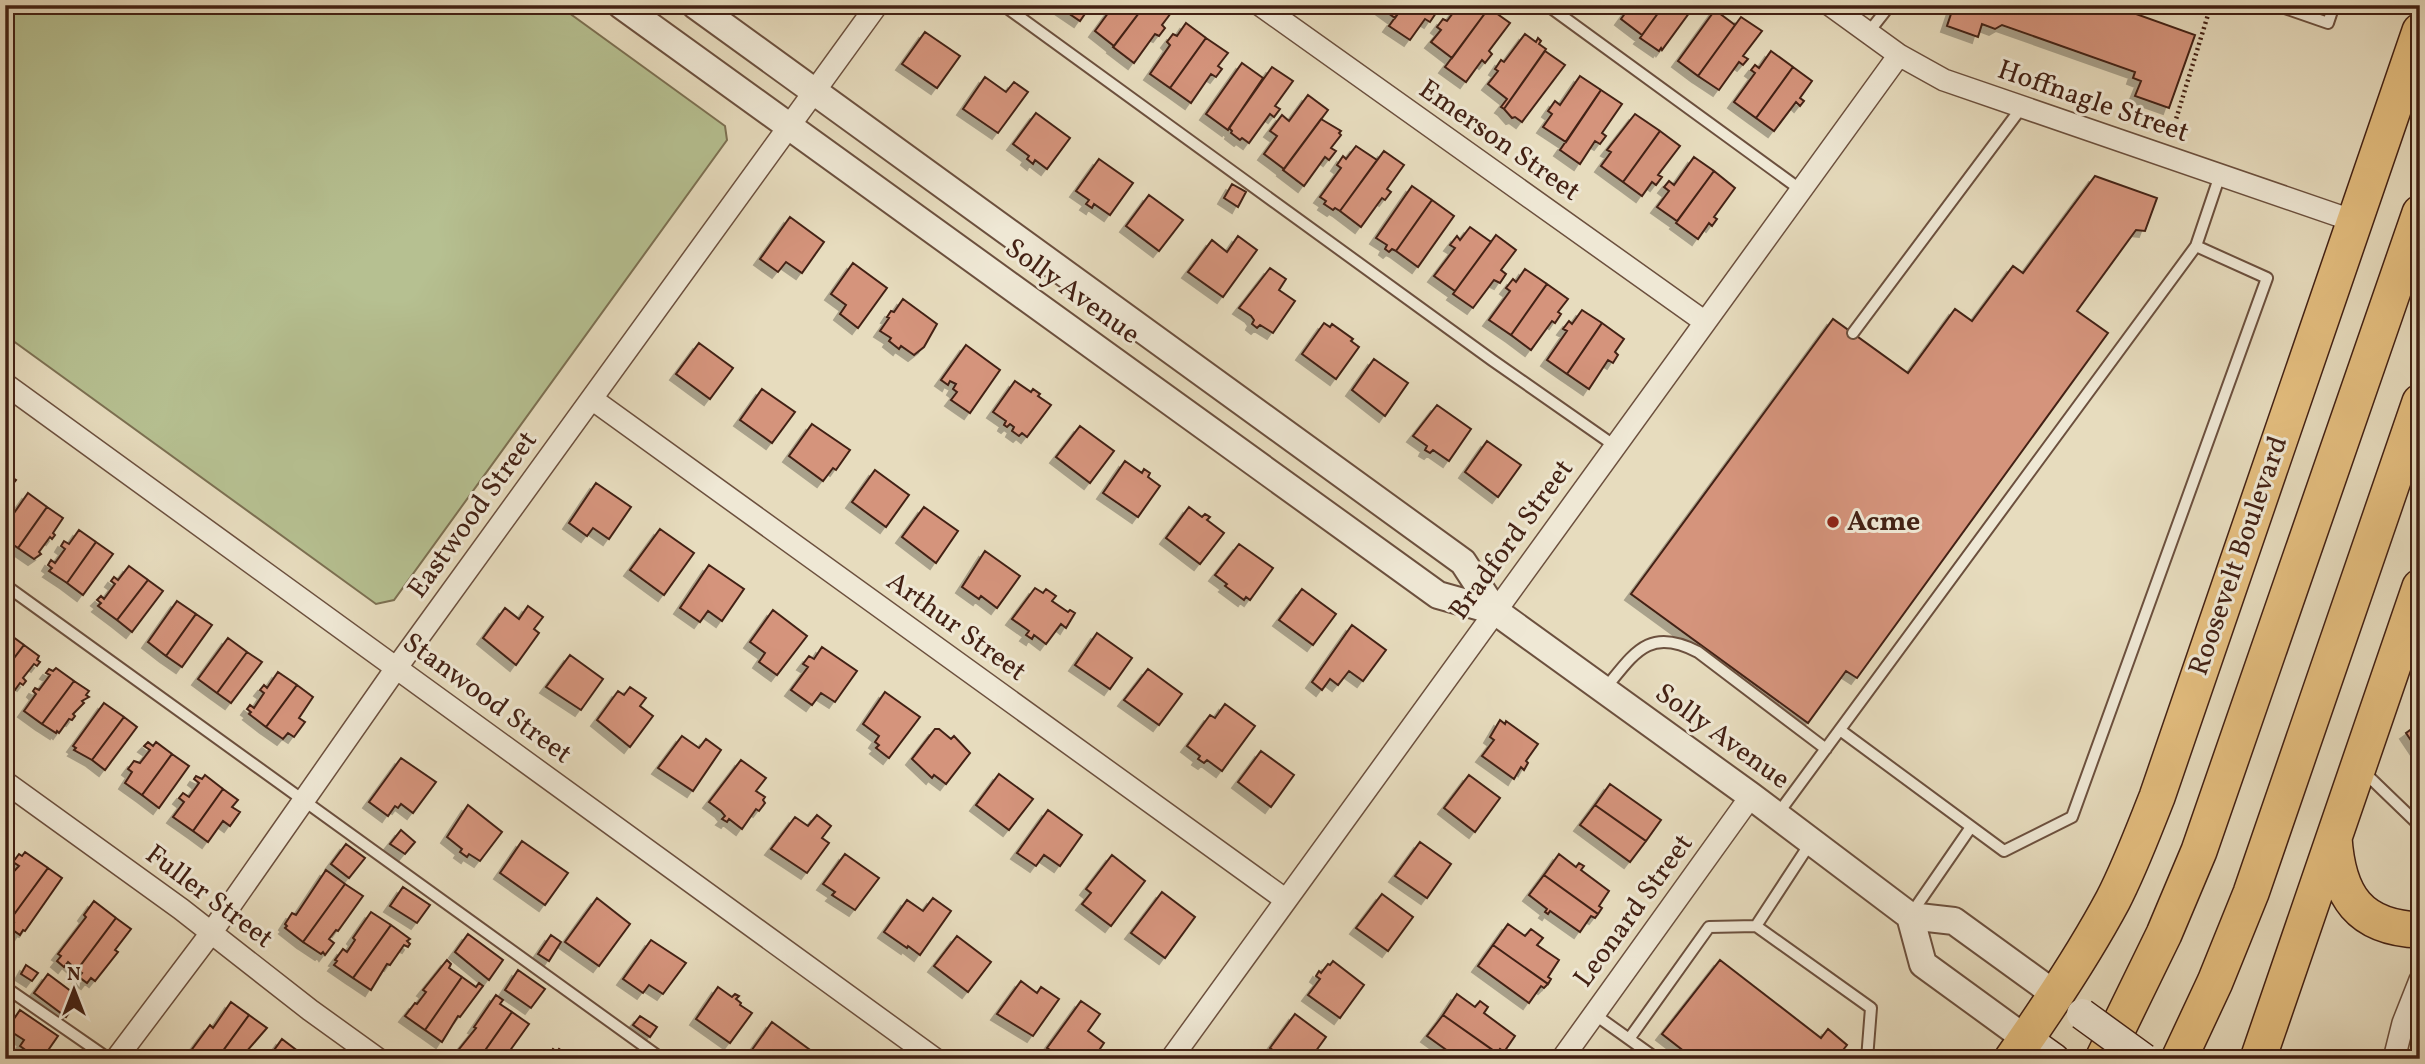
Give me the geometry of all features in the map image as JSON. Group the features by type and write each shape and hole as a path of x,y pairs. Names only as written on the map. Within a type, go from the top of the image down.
{"highway":[{"name":"Roosevelt Boulevard","path":"2019,1049 2069,1005 2090,941 2114,898 2152,810 2420,31"},
{"path":"2103,1059 2126,1016 2199,850 2420,214"},
{"path":"2179,1059 2215,982 2251,893 2420,402"},
{"path":"2258,1059 2420,587"},
{"path":"2334,838 2340,878 2347,896 2358,909 2386,926 2420,930"}],"main road":[{"path":"2069,1005 2144,1059"},
{"path":"2019,1049 2054,1059"}],"street":[{"name":"Solly Avenue","path":"621,5 1438,595 1496,611"},
{"name":"Solly Avenue","path":"695,5 1463,562 1496,611 1751,796 1910,916"},
{"name":"Eastwood Street","path":"116,1059 211,933 397,667 877,5"},
{"name":"Emerson Street","path":"1260,5 1705,322"},
{"name":"Hoffnagle Street","path":"1830,5 1899,55 1944,80 2354,221"},
{"name":"Bradford Street","path":"1171,1059 1899,55"},
{"name":"Stanwood Street","path":"5,384 935,1059"},
{"name":"Arthur Street","path":"592,399 1286,900"},
{"name":"Fuller Street","path":"5,782 181,909 379,1059"},
{"name":"Leonard Street","path":"1562,1059 1751,796"},
{"path":"2019,1049 1923,964 1910,916 1954,921 2069,1005"},
{"path":"2394,1059 2403,1023 2420,980"}],"lane":[{"path":"1003,5 1492,360 1615,446"},
{"path":"1547,5 1801,190"},
{"path":"1868,33 1890,5"},
{"path":"2276,5 2328,23 2334,5"},
{"path":"1853,333 2022,107"},
{"path":"1776,816 2196,246 2220,175"},
{"path":"1840,730 2004,851 2072,817 2267,278 2196,246"},
{"path":"5,585 662,1059"},
{"path":"1604,690 1636,652 1650,644 1667,641 1683,644 1698,652 1826,749"},
{"path":"2358,767 2418,822"},
{"path":"1910,916 1971,827"},
{"path":"1756,926 1811,842"},
{"path":"1629,1039 1709,927 1756,926 1871,1008 1867,1059"},
{"path":"5,987 109,1059"},
{"path":"1594,1014 1657,1059"}],"path":[{"path":"2173,129 2211,5"}],"green space":[{"path":"5,5 558,5 725,126 727,140 394,600 376,604 5,335"}],"building":[{"path":"1091,5 1080,21 1059,7"},
{"path":"1114,5 1145,5 1114,46 1095,31"},
{"path":"1145,5 1162,5 1171,13 1162,25 1165,28 1159,36 1155,34 1134,63 1113,47"},
{"path":"1377,5 1404,5 1395,18"},
{"path":"1404,5 1436,5 1432,10 1436,13 1430,22 1425,19 1410,40 1389,26"},
{"path":"1459,5 1491,5 1452,58 1431,42 1441,30 1437,27 1443,19 1447,21"},
{"path":"1631,5 1664,5 1642,35 1621,19"},
{"path":"1664,5 1695,5 1659,51 1640,38"},
{"path":"1954,5 2111,5 2195,35 2169,108 2135,96 2141,81 2133,78 2135,72 2002,25 1995,29 1982,24 1978,37 1947,26"},
{"path":"1489,8 1510,23 1489,51 1492,54 1485,63 1482,60 1466,82 1445,67"},
{"path":"1715,10 1735,25 1698,76 1678,61"},
{"path":"1741,17 1762,31 1743,56 1748,59 1743,65 1739,62 1719,90 1698,76"},
{"path":"1186,23 1206,38 1170,88 1150,74 1170,45 1167,42 1173,34 1177,36"},
{"path":"925,32 960,56 937,88 902,64"},
{"path":"1525,34 1536,42 1538,38 1541,41 1539,44 1546,49 1504,109 1501,107 1507,99 1488,84 1498,71 1495,69 1501,60 1504,62"},
{"path":"1206,38 1228,53 1218,66 1222,69 1216,77 1211,74 1191,103 1170,88"},
{"path":"1545,51 1565,65 1522,122 1512,118 1504,109"},
{"path":"1771,51 1793,67 1756,118 1734,102 1755,73 1751,70 1755,65 1759,68"},
{"path":"1242,63 1263,78 1228,130 1206,114"},
{"path":"1272,67 1293,81 1275,106 1280,109 1274,117 1270,114 1249,143 1242,138 1240,140 1229,128"},
{"path":"1793,67 1812,81 1800,98 1804,101 1800,106 1796,102 1774,131 1756,118"},
{"path":"1580,76 1601,90 1566,142 1543,127 1552,114 1548,111 1555,101 1560,105"},
{"path":"985,77 1006,92 1014,82 1028,92 998,133 963,109"},
{"path":"1601,90 1622,104 1602,133 1606,136 1600,144 1595,141 1580,164 1560,150"},
{"path":"1308,95 1328,110 1284,169 1264,154 1277,136 1270,131 1282,115 1289,121"},
{"path":"1036,113 1070,138 1047,169 1035,160 1033,164 1027,159 1029,156 1013,144"},
{"path":"1635,114 1660,131 1623,182 1601,166 1611,152 1607,150"},
{"path":"1321,119 1341,131 1341,135 1331,148 1336,151 1329,160 1325,157 1304,186 1283,170"},
{"path":"1660,131 1680,146 1658,175 1662,177 1656,185 1652,182 1642,196 1623,182"},
{"path":"1356,146 1377,160 1340,211 1335,208 1333,210 1324,204 1326,201 1320,197 1341,168 1337,165 1343,156 1346,159"},
{"path":"1384,151 1404,165 1387,189 1391,192 1385,200 1382,198 1361,227 1340,211"},
{"path":"1694,157 1714,171 1677,221 1657,207 1669,191 1664,187 1669,181 1674,185"},
{"path":"1099,159 1133,183 1110,215 1094,204 1092,208 1086,204 1089,200 1076,191"},
{"path":"1714,171 1735,188 1714,217 1717,219 1712,226 1709,223 1698,239 1676,223"},
{"path":"2095,176 2157,198 2145,231 2136,230 2077,311 2108,333 1857,678 1846,671 1808,723 1631,594 1833,319 1908,373 1955,309 1972,321 2013,266 2023,273"},
{"path":"1232,184 1246,192 1238,207 1224,198"},
{"path":"1412,186 1432,200 1396,251 1392,249 1389,252 1385,249 1387,245 1376,238"},
{"path":"1149,195 1183,220 1159,251 1126,226"},
{"path":"1432,200 1454,216 1418,267 1396,251"},
{"path":"790,217 824,242 802,273 786,262 778,272 760,259"},
{"path":"1470,227 1491,242 1455,291 1434,276 1455,248 1450,245 1457,236 1460,240"},
{"path":"1496,235 1516,250 1501,270 1506,274 1500,283 1494,280 1473,308 1453,294"},
{"path":"1238,236 1257,250 1223,297 1188,272 1212,240 1227,252"},
{"path":"853,263 887,288 858,328 840,314 846,305 831,294"},
{"path":"1270,268 1286,279 1279,290 1295,301 1273,333 1260,325 1257,328 1252,324 1254,320 1251,316 1239,308"},
{"path":"1525,269 1547,284 1511,335 1489,320 1510,291 1506,288 1513,279 1516,282"},
{"path":"1547,284 1568,299 1558,312 1561,314 1555,323 1552,321 1531,350 1511,335"},
{"path":"903,299 937,324 924,347 914,355 901,346 899,349 889,341 891,338 880,331 891,311 894,312"},
{"path":"1582,310 1602,323 1567,374 1547,360 1567,331 1563,329 1569,321 1572,324"},
{"path":"1324,323 1330,327 1332,324 1353,339 1351,341 1359,347 1336,379 1302,354"},
{"path":"1602,323 1624,339 1615,352 1618,355 1613,363 1608,360 1589,389 1567,374"},
{"path":"699,343 733,368 710,399 676,374"},
{"path":"966,345 1000,370 970,413 951,400 957,392 953,389 956,384 950,381 948,385 941,380"},
{"path":"1374,359 1408,383 1385,416 1352,390"},
{"path":"1015,381 1031,392 1033,389 1051,405 1027,437 1012,431 1014,427 1010,424 1007,427 1004,425 1006,421 993,412"},
{"path":"762,389 795,412 772,443 740,420"},
{"path":"1437,405 1471,429 1449,461 1433,450 1430,453 1425,450 1427,446 1413,436"},
{"path":"812,424 850,450 836,470 833,468 823,481 789,456"},
{"path":"1080,426 1114,451 1090,483 1056,457"},
{"path":"1487,441 1521,465 1498,497 1465,472"},
{"path":"1125,461 1142,473 1144,469 1150,473 1148,477 1160,486 1138,517 1103,493"},
{"path":"875,470 909,495 886,527 852,502"},
{"path":"5,473 16,480 6,493 8,495 5,500"},
{"path":"596,483 631,507 609,539 593,528 587,536 569,523"},
{"path":"28,493 47,507 18,548 5,539 5,526"},
{"path":"47,507 63,518 53,533 55,535 52,539 50,537 39,552 41,554 34,559 18,548"},
{"path":"924,507 958,531 936,563 902,537"},
{"path":"1189,507 1202,517 1205,514 1210,517 1207,520 1224,533 1200,564 1166,538"},
{"path":"660,529 694,553 664,595 630,570"},
{"path":"79,530 96,542 67,583 49,571 52,568 48,565 51,560 55,563 65,549 61,546 64,541 69,544"},
{"path":"96,542 113,554 83,595 67,583"},
{"path":"1239,544 1273,568 1250,600 1246,597 1244,600 1215,575"},
{"path":"985,551 1020,576 997,608 962,587"},
{"path":"709,565 744,589 722,621 708,611 700,622 680,608"},
{"path":"129,566 148,580 117,620 98,606 101,603 97,600 101,596 104,599 115,584 111,581 114,577 118,580"},
{"path":"148,580 163,591 132,632 117,620"},
{"path":"1035,588 1043,593 1046,589 1056,596 1052,601 1068,612 1070,610 1075,613 1066,628 1061,624 1046,644 1034,635 1032,639 1026,635 1029,631 1012,619"},
{"path":"1302,589 1336,614 1313,645 1279,620"},
{"path":"177,601 196,614 166,656 148,642"},
{"path":"528,606 543,617 534,629 539,633 516,665 483,638 505,608 519,619"},
{"path":"773,610 807,636 777,675 759,662 765,653 750,642"},
{"path":"196,614 212,625 182,667 166,656"},
{"path":"1352,625 1386,650 1363,681 1349,671 1338,685 1330,679 1322,690 1312,682"},
{"path":"5,631 24,645 5,670"},
{"path":"1097,633 1132,658 1110,689 1075,665"},
{"path":"228,638 247,652 217,693 198,679"},
{"path":"24,645 39,656 37,660 40,662 37,666 34,664 23,678 26,681 23,685 20,683 9,698 5,695 5,670"},
{"path":"822,647 857,671 835,702 821,693 812,705 791,690 808,667 803,664 809,656 814,659"},
{"path":"247,652 262,662 231,703 217,693"},
{"path":"570,655 603,679 581,710 546,687"},
{"path":"56,668 74,681 42,724 24,711 36,694 33,691 35,688 39,690 50,675 46,673 49,669 53,671"},
{"path":"1148,669 1182,694 1159,725 1124,700"},
{"path":"278,672 297,685 266,727 249,714 251,712 247,709 250,705 254,708 264,693 260,690 264,685 267,688"},
{"path":"74,681 89,691 86,695 89,697 82,701 84,703 73,714 75,716 72,720 69,719 59,733 56,733 42,724"},
{"path":"297,685 313,697 299,718 305,722 294,737 288,733 283,739 266,727"},
{"path":"630,687 646,698 640,706 653,716 630,747 597,720 618,691 624,695"},
{"path":"885,692 920,717 889,758 876,748 879,745 875,742 879,736 863,724"},
{"path":"104,703 124,717 92,760 74,750 76,748 73,746"},
{"path":"1225,704 1255,726 1222,771 1207,760 1204,763 1198,759 1200,756 1187,746 1210,715 1215,718"},
{"path":"124,717 137,727 105,770 92,760"},
{"path":"1500,720 1505,724 1506,721 1538,744 1526,761 1528,763 1524,770 1521,767 1514,779 1482,756 1494,740 1490,737"},
{"path":"2420,723 2420,754 2406,733"},
{"path":"935,729 939,729 951,739 954,736 970,753 946,784 934,775 932,778 912,759"},
{"path":"682,736 699,748 706,739 721,750 693,791 658,768"},
{"path":"148,742 153,746 156,742 172,754 142,795 125,783 132,772 128,769 134,761 140,763 150,750 144,746"},
{"path":"1261,751 1294,775 1271,807 1238,782"},
{"path":"172,754 189,766 159,808 142,795"},
{"path":"401,758 436,782 413,813 401,804 398,808 395,806 388,816 369,802"},
{"path":"741,760 766,778 756,791 765,797 765,803 759,811 756,809 742,829 729,819 727,822 722,819 725,816 709,802"},
{"path":"999,774 1033,799 1009,830 976,805"},
{"path":"205,775 223,789 193,831 173,817 184,802 179,798 183,793 189,797 199,783 194,779 196,776 202,779"},
{"path":"1469,775 1500,798 1475,832 1444,808"},
{"path":"1610,784 1661,820 1646,841 1595,805"},
{"path":"223,789 238,800 232,807 240,812 230,826 223,821 208,842 193,831"},
{"path":"468,805 502,832 480,861 460,852 462,849 447,837"},
{"path":"1595,805 1646,841 1630,862 1580,825"},
{"path":"1048,810 1082,835 1060,866 1044,855 1036,866 1017,853"},
{"path":"817,815 831,826 822,838 829,843 807,873 771,849 795,817 808,826"},
{"path":"401,830 415,842 405,854 390,844"},
{"path":"522,841 568,873 545,905 500,873"},
{"path":"1420,842 1451,864 1427,898 1395,876"},
{"path":"346,844 365,858 349,878 331,864"},
{"path":"25,852 48,868 10,920 5,917 5,881 19,866 13,862 19,854 22,856"},
{"path":"845,854 879,878 855,910 832,895 835,892 823,884"},
{"path":"1559,854 1576,867 1579,863 1584,866 1581,870 1609,891 1599,906 1602,908 1598,914 1544,875"},
{"path":"1112,855 1145,881 1111,926 1082,904 1091,893 1086,889"},
{"path":"48,868 62,878 20,935 10,928 14,923 10,920"},
{"path":"326,870 345,884 303,942 285,928 285,924 292,913 296,915"},
{"path":"1544,875 1598,914 1595,918 1591,916 1580,932 1550,911 1548,914 1545,912 1547,909 1529,895"},
{"path":"345,884 363,896 329,939 334,943 325,955 323,952 321,954 303,942"},
{"path":"403,887 430,905 417,923 390,906"},
{"path":"1162,892 1195,917 1165,958 1131,933"},
{"path":"1382,894 1413,917 1388,951 1356,928"},
{"path":"597,898 630,924 599,966 565,942"},
{"path":"933,898 951,911 920,955 884,932 907,900 923,911"},
{"path":"94,901 116,918 77,970 68,962 64,967 57,961 61,956 58,954 86,917 84,915"},
{"path":"371,912 391,925 353,978 334,965 337,961 335,960 343,949 347,952"},
{"path":"116,918 131,929 115,950 118,952 95,981 91,978 87,983 79,977 82,973 77,970"},
{"path":"1508,924 1525,936 1531,929 1543,938 1537,945 1559,960 1548,977 1551,979 1548,984 1493,945"},
{"path":"391,925 410,939 407,941 410,944 408,947 404,945 390,965 387,964 371,990 353,978"},
{"path":"468,934 503,960 489,980 455,952"},
{"path":"551,935 561,942 549,961 538,954"},
{"path":"957,936 991,962 968,992 934,966"},
{"path":"651,940 686,963 663,994 649,985 643,993 623,979"},
{"path":"1493,945 1548,984 1544,988 1541,986 1529,1003 1478,966"},
{"path":"447,960 451,964 449,968 462,977 425,1030 405,1016 426,992 423,990"},
{"path":"1720,960 1821,1038 1828,1029 1847,1045 1836,1059 1694,1059 1662,1034"},
{"path":"1333,961 1364,985 1340,1018 1308,995 1320,979 1316,976 1319,971 1321,973"},
{"path":"26,965 38,973 32,981 21,974"},
{"path":"518,970 545,989 531,1008 505,990"},
{"path":"48,974 80,998 66,1017 34,993"},
{"path":"462,977 476,987 479,983 483,986 460,1017 458,1016 442,1042 425,1030"},
{"path":"1021,981 1037,993 1041,987 1059,999 1033,1036 997,1014"},
{"path":"718,987 732,997 735,994 739,996 736,999 740,1005 752,1013 730,1043 696,1019"},
{"path":"1457,994 1475,1007 1480,1001 1488,1007 1484,1013 1515,1036 1504,1052 1500,1049 1497,1053 1443,1015"},
{"path":"496,995 503,1000 500,1004 512,1012 479,1059 464,1059 456,1053 476,1028 474,1027"},
{"path":"1081,1001 1100,1014 1088,1031 1104,1043 1093,1059 1060,1059 1060,1056 1047,1048"},
{"path":"231,1002 249,1015 217,1059 199,1059 190,1052 210,1025 213,1028"},
{"path":"20,1010 58,1036 42,1059 20,1046 24,1040 7,1029"},
{"path":"512,1012 529,1024 504,1059 479,1059"},
{"path":"1295,1014 1326,1037 1310,1059 1285,1059 1270,1048"},
{"path":"249,1015 267,1028 246,1052 249,1054 245,1059 217,1059"},
{"path":"1443,1015 1497,1053 1492,1059 1459,1059 1427,1036"},
{"path":"640,1016 657,1027 650,1037 633,1025"},
{"path":"772,1022 817,1055 814,1059 755,1059 749,1054"},
{"path":"282,1039 299,1052 294,1059 271,1059"},
{"path":"553,1049 557,1052 559,1049 573,1059 548,1059"}],"place":[{"name":"Acme","path":"1833,522"}]}
